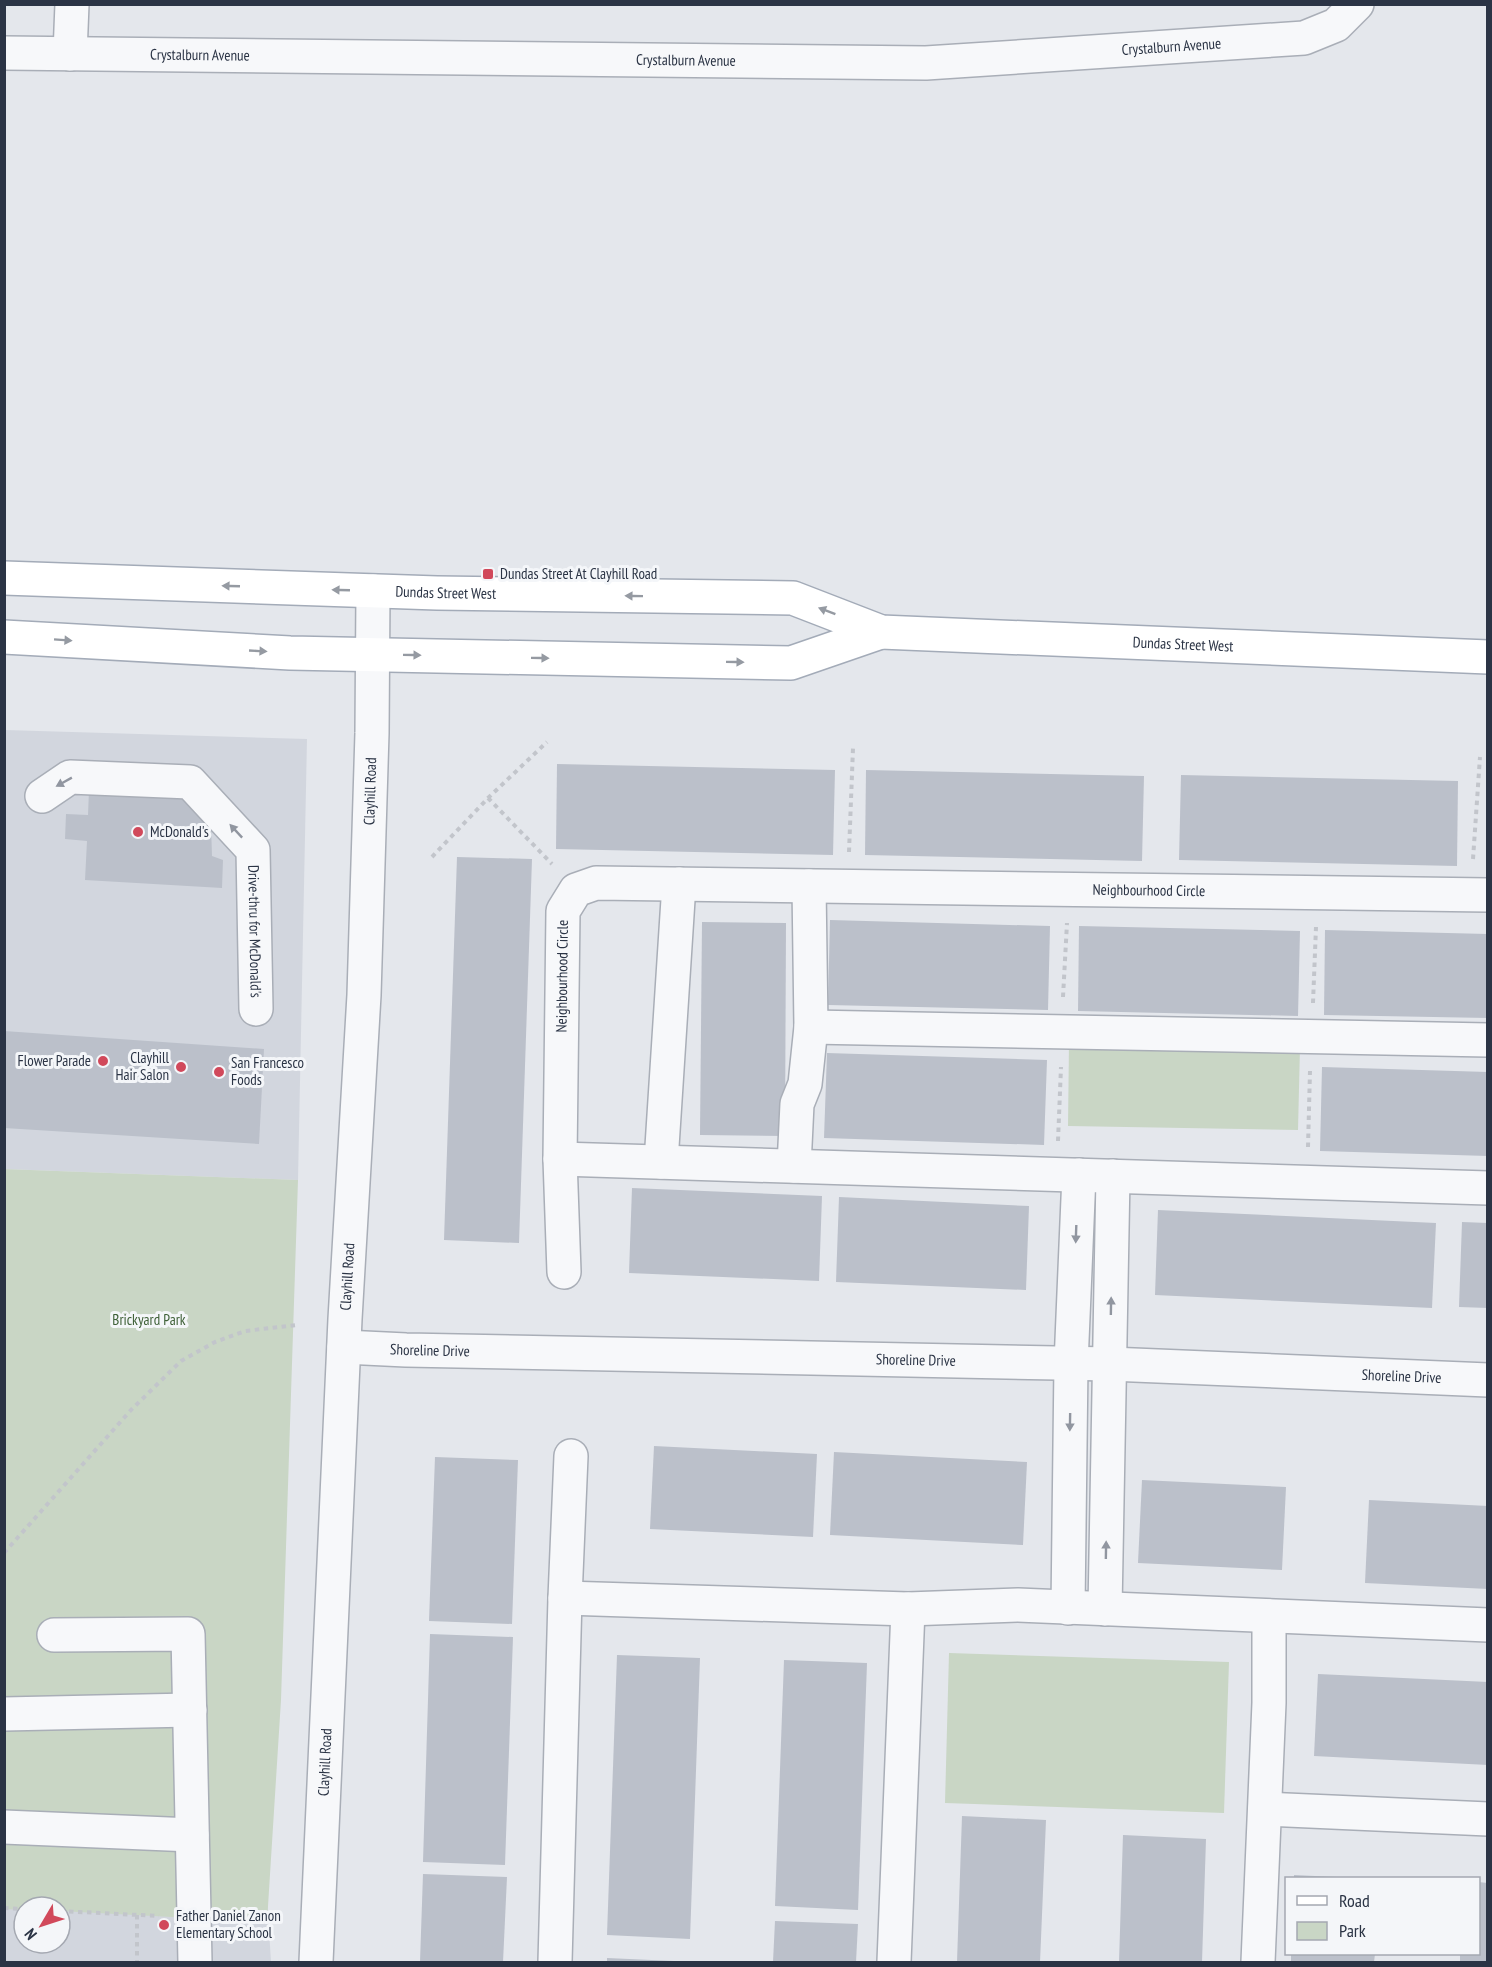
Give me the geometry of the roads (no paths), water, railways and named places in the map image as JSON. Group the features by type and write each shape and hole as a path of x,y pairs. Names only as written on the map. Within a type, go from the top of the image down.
{"main road":[{"name":"Dundas Street West","path":"4,578 374,591 793,598 881,632 1488,657"},
{"name":"Dundas Street West","path":"4,637 290,653 791,663 881,632"}],"street":[{"path":"70,54 72,4"},
{"name":"Crystalburn Avenue","path":"4,53 926,63 1304,38 1336,25 1357,4"},
{"name":"Clayhill Road","path":"316,1962 344,1347 364,995 374,591"},
{"name":"Drive-thru for McDonald's","path":"42,796 70,777 190,782 253,850 256,1009"},
{"name":"Neighbourhood Circle","path":"564,1272 560,1159 563,911 576,890 596,882 1479,895"},
{"path":"661,1162 679,884"},
{"path":"794,1166 797,1104 805,1084 811,1027 810,886"},
{"path":"811,1027 1488,1040"},
{"path":"560,1159 1488,1188"},
{"path":"1067,1175 1071,1364 1068,1608"},
{"path":"1105,1609 1113,1176"},
{"name":"Shoreline Drive","path":"344,1347 1110,1364 1488,1380"},
{"path":"555,1962 565,1598 572,1456"},
{"path":"565,1598 908,1609 1018,1605 1488,1625"},
{"path":"894,1962 908,1609"},
{"path":"1258,1962 1269,1704 1269,1616"},
{"path":"54,1635 188,1634 195,1962"},
{"path":"4,1713 190,1710"},
{"path":"1265,1809 1488,1819"},
{"path":"4,1827 192,1835"}],"place":[{"name":"Dundas Street At Clayhill Road","path":"488,574"},
{"name":"McDonald's","path":"138,832"},
{"name":"Flower Parade","path":"103,1061"},
{"name":"Clayhill Hair Salon","path":"181,1067"},
{"name":"San Francesco Foods","path":"219,1072"},
{"name":"Father Daniel Zanon Elementary School","path":"164,1925"}],"park label":[{"name":"Brickyard Park","path":"149,1320"}]}
